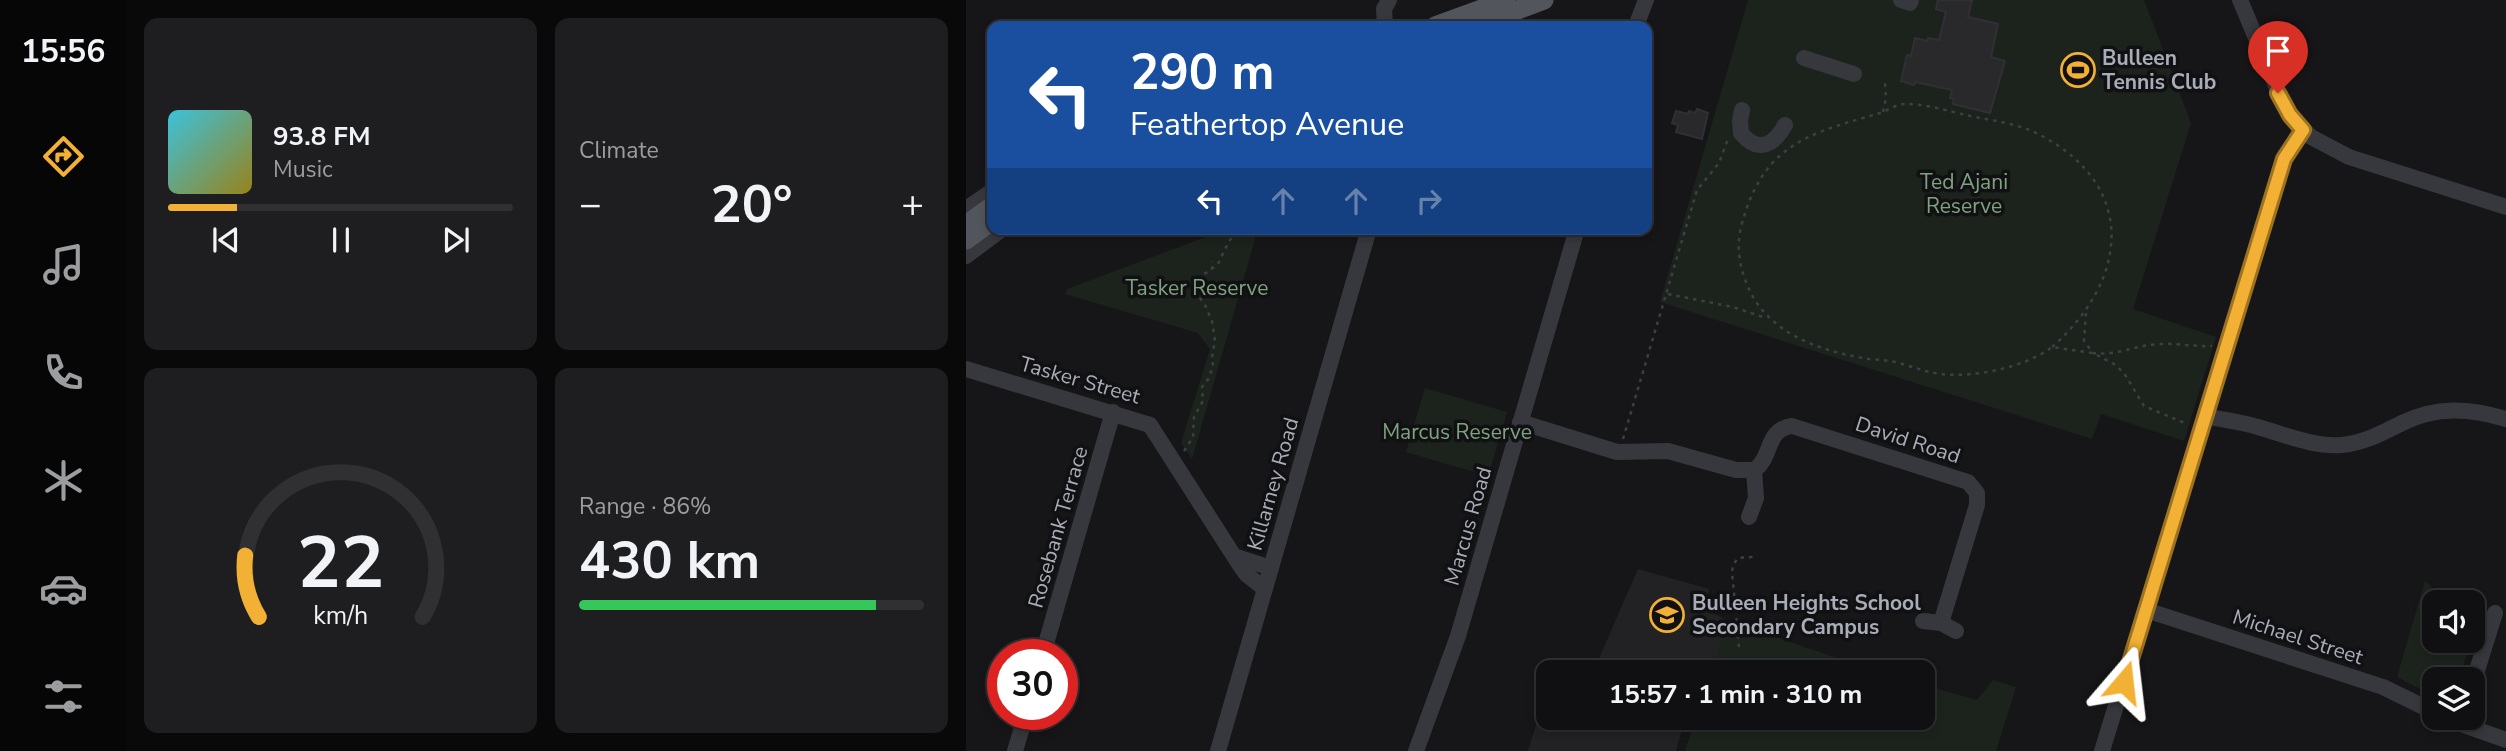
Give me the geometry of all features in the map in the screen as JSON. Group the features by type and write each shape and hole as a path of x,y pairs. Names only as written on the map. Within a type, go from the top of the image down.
{"main road":[{"path":"1449,21 1506,0"},
{"path":"1487,21 1544,0"},
{"path":"966,225 987,210"},
{"path":"966,240 987,225"}],"street":[{"path":"1385,21 1384,9 1390,0"},
{"path":"1390,0 1394,21"},
{"path":"2240,0 2278,93 2290,115 2307,133 2349,157 2506,206"},
{"path":"1804,58 1854,74"},
{"path":"1742,110 1741,132 1755,144 1774,142 1785,125"},
{"path":"2102,751 2280,177 2307,133"},
{"path":"966,209 987,194"},
{"path":"966,256 994,235"},
{"name":"Killarney Road","path":"1218,751 1367,235"},
{"name":"Marcus Road","path":"1416,751 1454,650 1575,235"},
{"name":"Tasker Street","path":"966,369 1146,422 1153,427 1247,575 1265,589"},
{"path":"2208,410 2296,439 2330,446 2361,442 2433,411 2466,410 2506,419"},
{"name":"Rosebank Terrace","path":"1047,639 1113,412"},
{"path":"1520,422 1617,452 1668,451 1736,470 1754,470"},
{"name":"David Road","path":"1749,517 1756,498 1754,470 1763,462 1773,436 1793,426 1968,482 1977,493 1976,510 1941,622"},
{"path":"1237,557 1271,568"},
{"name":"Michael Street","path":"2146,610 2383,687 2422,706"},
{"path":"2478,667 2495,613"},
{"path":"1923,621 1941,622 1956,631"},
{"path":"1015,751 1021,730"},
{"path":"2482,730 2506,740"}],"path":[{"path":"1883,113 1885,83"},
{"path":"1903,104 2007,123 2043,136 2081,165 2102,195 2112,228 2111,251 2105,276 2087,309 2077,324 2052,347 2031,360 2006,367 1967,374 1941,374 1896,362 1834,351 1783,330 1769,319 1748,286 1738,253 1740,228 1757,185 1771,165 1793,146 1836,126 1883,113 1903,104"},
{"path":"1623,439 1697,190 1719,163 1728,144 1728,130"},
{"path":"1184,451 1193,437 1194,417 1203,401 1202,387 1209,379 1213,366 1215,341 1212,321 1194,288 1195,281 1212,270 1222,259 1229,241 1235,235"},
{"path":"1212,261 1212,270"},
{"path":"1668,294 1733,307 1769,319"},
{"path":"2087,309 2083,337 2093,353 2119,368 2144,406 2190,425"},
{"path":"2052,347 2113,355 2136,346 2158,344 2215,346"},
{"path":"1739,647 1733,565 1738,558 1753,557"}],"shaded area":[{"name":"Bulleen Heights School Secondary Campus","path":"1638,569 1709,589 1705,609 1728,621 1717,660 1598,660"},
{"path":"1536,725 1536,730 1682,730 1676,751 1528,751"}],"green space":[{"name":"Ted Ajani Reserve","path":"1748,0 2144,0 2191,123 2133,309 2216,337 2184,441 2101,414 2092,439 1660,302"},
{"name":"Tasker Reserve","path":"1211,235 1256,235 1192,459 1181,443 1210,349 1198,333 1065,294 1067,289"},
{"name":"Marcus Reserve","path":"1425,388 1507,412 1488,476 1406,452"},
{"path":"2425,581 2435,590 2422,590"},
{"path":"2422,591 2422,653 2467,653 2463,667 2422,667 2422,690 2397,677"},
{"path":"1728,621 1843,660 1715,660"},
{"path":"1993,680 2016,687 1996,751 1685,751 1692,730 1935,730 1935,688 1977,700"}],"building":[{"path":"1938,0 1972,0 1968,17 1998,24 1991,57 2005,61 1990,113 1953,104 1954,99 1950,98 1952,90 1901,81 1907,55 1911,56 1915,38 1939,40 1946,12 1936,9"},
{"path":"1697,109 1708,113 1702,139 1676,132 1678,125 1672,123 1676,111 1688,114 1689,111 1695,113"}],"place":[{"name":"Bulleen Tennis Club","path":"2078,70"},
{"name":"Bulleen Heights School Secondary Campus","path":"1667,615"}],"route":[{"path":"2124,682 2284,159 2303,130 2290,115 2278,93"}]}
